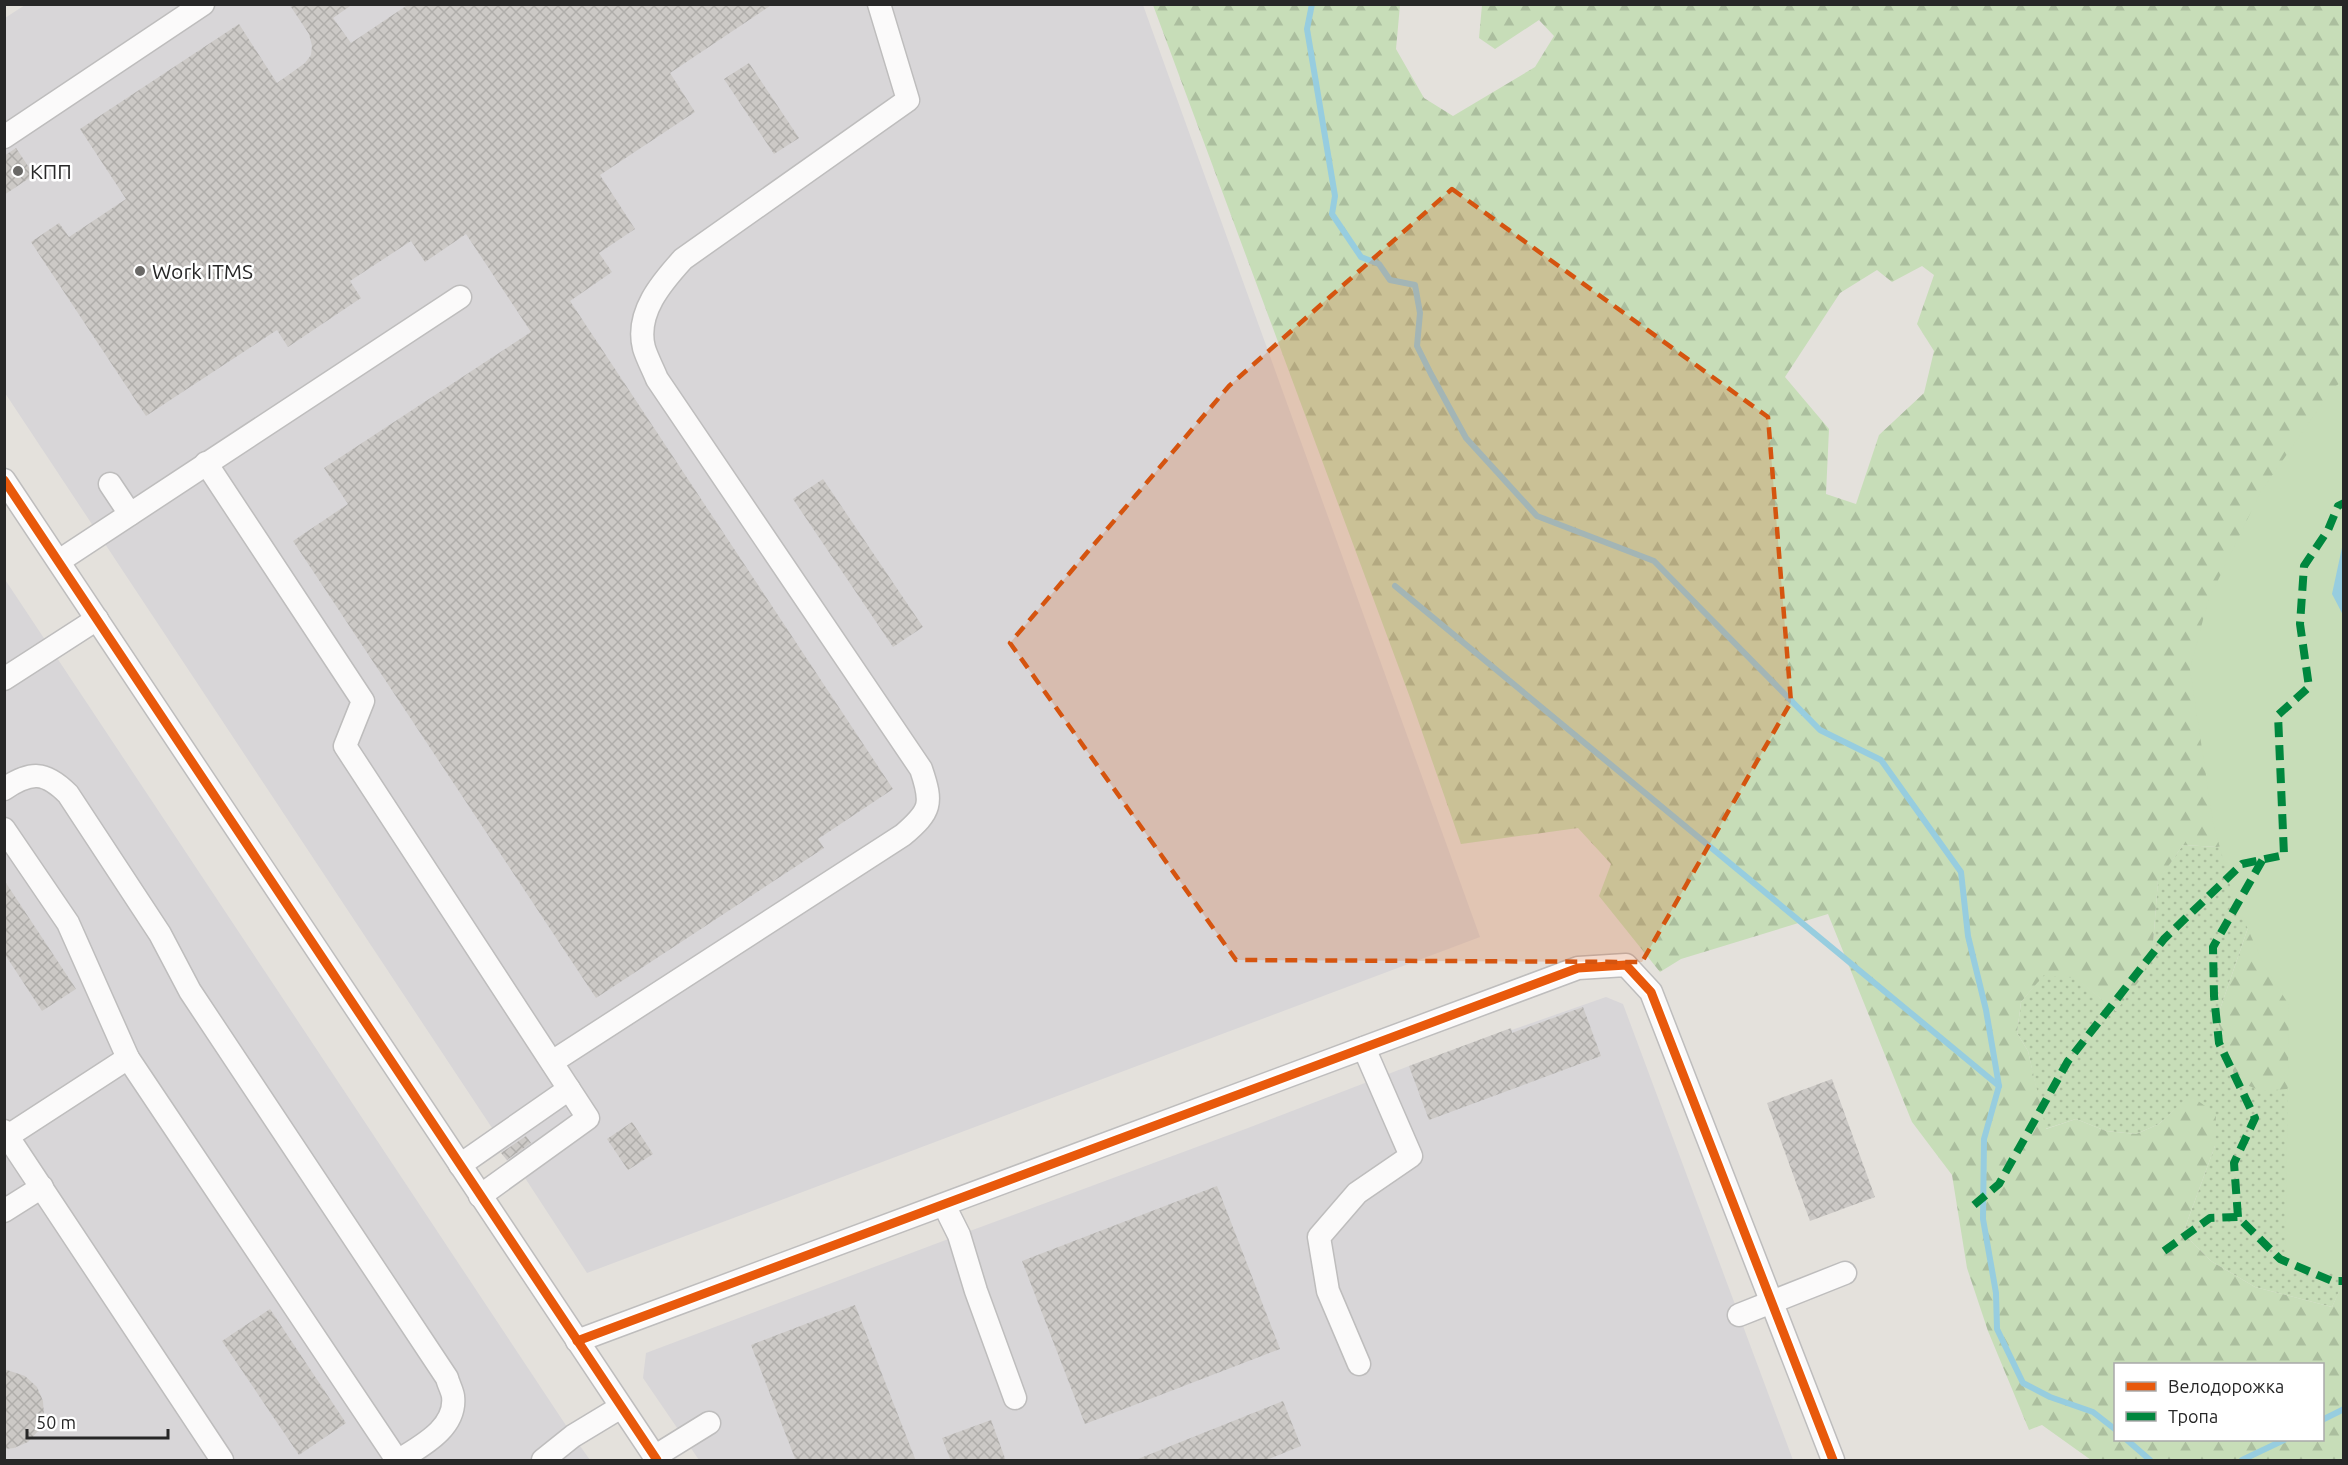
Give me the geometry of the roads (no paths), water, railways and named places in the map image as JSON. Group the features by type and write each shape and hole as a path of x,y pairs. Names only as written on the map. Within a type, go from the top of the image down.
{"street":[{"path":"4,137 203,4"},
{"path":"552,1062 903,834 922,818 929,794 921,769 657,379 643,346 644,317 660,285 683,259 908,100 879,4"},
{"path":"58,561 460,297"},
{"path":"206,463 363,701 345,746 588,1118 480,1196"},
{"path":"4,480 656,1459 709,1423"},
{"path":"110,484 130,514"},
{"path":"4,679 97,619"},
{"path":"4,789 35,775 53,779 68,794 160,934 190,991 447,1378 453,1396 452,1412 445,1425 434,1437 398,1461 128,1058 68,923 4,829"},
{"path":"577,1341 1578,968 1626,965 1651,992 1833,1461"},
{"path":"1359,1364 1328,1291 1319,1237 1357,1193 1411,1155 1364,1048"},
{"path":"128,1058 6,1134 222,1461"},
{"path":"460,1165 569,1089"},
{"path":"4,1211 42,1187"},
{"path":"944,1204 959,1234 976,1291 1015,1398"},
{"path":"1739,1315 1845,1273"},
{"path":"543,1461 573,1436 621,1407"}],"water":[{"path":"2343,543 2343,615 2332,594"}],"waterway":[{"path":"1312,4 1307,29 1335,196 1332,214 1361,257 1379,264 1390,280 1415,285 1420,313 1417,346 1466,438 1537,516 1654,561 1820,730 1881,760 1961,872 1968,936 1986,1010 1999,1086 1984,1139 1983,1219 1996,1293 1997,1329 2023,1383 2050,1397 2093,1412 2114,1428"},
{"path":"1395,586 1999,1086"},
{"path":"2324,1419 2344,1409"},
{"path":"2128,1441 2150,1460"},
{"path":"2242,1460 2282,1441"}],"place":[{"name":"КПП","path":"18,171"},
{"name":"Work ITMS","path":"140,271"}]}
